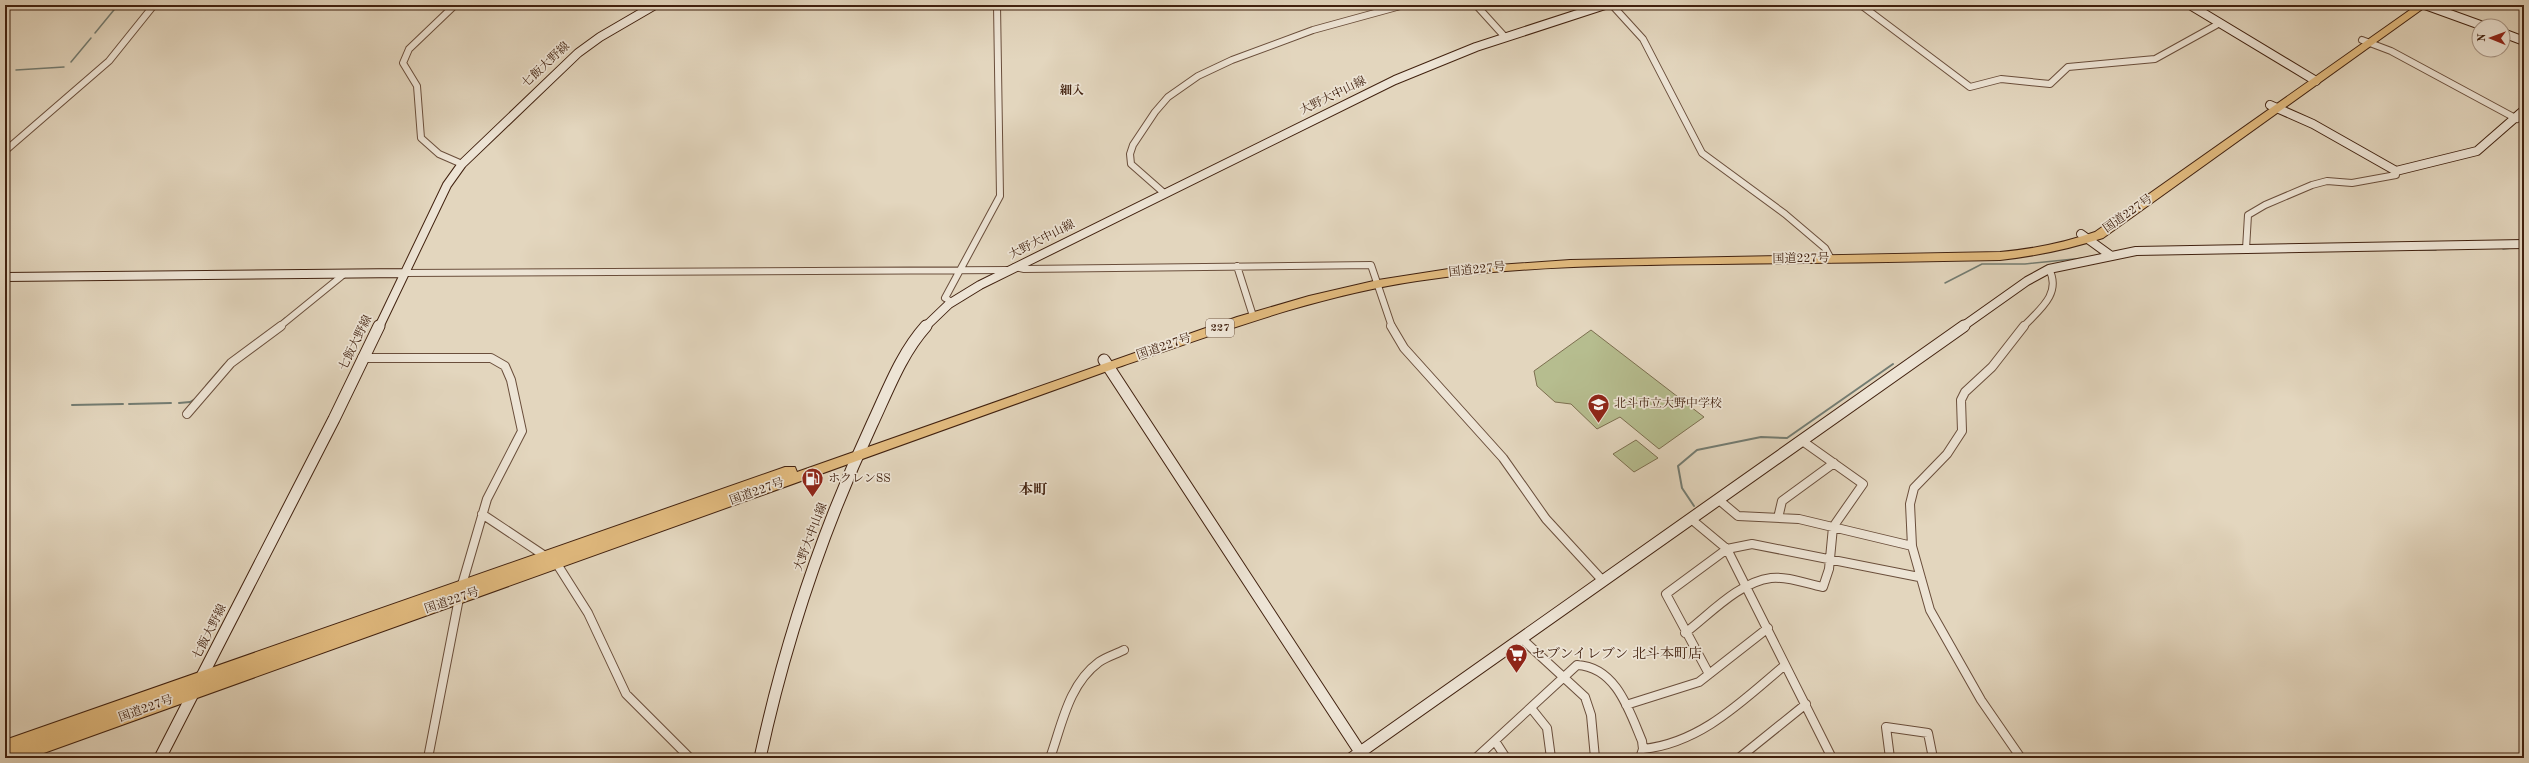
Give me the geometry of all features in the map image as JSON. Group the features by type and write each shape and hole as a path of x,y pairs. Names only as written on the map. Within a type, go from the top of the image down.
{"highway":[{"name":"国道227号","path":"2366,42 2410,5"},
{"name":"国道227号","path":"5,747 201,679 553,561 1106,363 1252,313 1377,281 1467,270 1539,265 1830,256 2020,254 2053,249 2085,236 2099,234 2312,79 2424,5"},
{"name":"国道227号","path":"9,758 195,692 460,593"}],"street":[{"path":"5,151 109,61 154,5"},
{"path":"455,5 409,49 403,63 417,86 420,138 430,148 453,162 462,164"},
{"name":"七飯大野線","path":"160,758 195,692 447,185 462,164 578,53 600,37 655,5"},
{"path":"952,302 945,298 1000,196 997,5"},
{"path":"1164,193 1131,164 1129,158 1133,145 1148,121 1170,95 1201,73 1224,61 1327,25 1404,5"},
{"path":"1476,5 1505,37"},
{"name":"大野大中山線","path":"760,758 791,631 814,562 859,451 915,339 931,320 952,302 1012,268 1395,80 1505,37 1605,5"},
{"path":"1612,5 1643,39 1702,153 1785,214 1830,256"},
{"path":"1861,5 1970,87 2001,79 2050,84 2068,68 2149,61 2192,41 2220,23"},
{"path":"2190,5 2312,79"},
{"path":"2424,5 2471,22"},
{"path":"2511,36 2524,41"},
{"path":"2366,42 2391,51 2517,119"},
{"path":"2274,106 2312,124 2396,171"},
{"path":"2246,249 2248,215 2265,205 2298,190 2328,181 2352,183 2396,174 2396,171 2477,151 2517,119 2524,110"},
{"path":"2085,236 2110,255"},
{"path":"1106,363 1359,756 1801,440 2027,281 2049,269 2136,250 2524,244"},
{"path":"5,278 343,275 404,273 764,273 1012,268 1371,265 1390,323 1404,348 1503,458 1546,520 1603,581"},
{"path":"1237,266 1252,313"},
{"path":"2021,758 1981,700 1941,632 1930,610 1919,577 1912,546 1911,494 1947,454 1962,431 1961,400 1965,392 1992,367 2020,330 2051,298 2053,277 2049,269"},
{"path":"187,414 231,363 304,308 343,275"},
{"path":"362,358 491,358 505,366 511,380 522,430 486,499 460,593 428,758"},
{"path":"1685,633 1747,587 1771,578 1823,587 1829,569 1832,527 1863,484 1801,440"},
{"path":"1778,518 1782,501 1834,463"},
{"path":"1719,500 1738,516 1799,519 1912,546"},
{"path":"482,514 553,561 588,613 626,694 690,758"},
{"path":"1691,519 1726,549 1768,628 1832,758"},
{"path":"1709,674 1685,633 1666,594 1726,549 1752,544 1830,558 1919,577"},
{"path":"1626,705 1699,682 1768,628"},
{"path":"1522,639 1564,676 1584,697 1588,705 1595,758"},
{"path":"1050,758 1072,697 1082,679 1099,661 1124,650"},
{"path":"1476,758 1564,676 1577,665 1585,664 1600,670 1618,688 1644,749 1640,758"},
{"path":"1644,749 1654,749 1700,733 1785,665"},
{"path":"1739,758 1806,704"},
{"path":"1531,708 1547,728 1551,758"},
{"path":"1890,758 1886,727 1928,733 1933,758"},
{"path":"1495,741 1506,758"}],"green space":[{"path":"1591,330 1704,417 1659,449 1620,417 1597,429 1571,404 1555,402 1537,386 1534,371"},
{"path":"1636,440 1658,458 1634,472 1613,454"}],"waterway":[{"path":"95,33 118,5"},
{"path":"71,62 91,38"},
{"path":"16,70 64,67"},
{"path":"2503,249 2512,248"},
{"path":"2518,248 2524,248"},
{"path":"2420,250 2436,250"},
{"path":"1945,283 1982,264 2025,264 2084,258"},
{"path":"2105,261 2116,259"},
{"path":"278,324 285,318"},
{"path":"206,386 225,364"},
{"path":"1694,506 1682,488 1678,466 1697,450 1761,437 1787,438 1893,364"},
{"path":"179,403 190,402 197,398"},
{"path":"129,404 171,403"},
{"path":"72,405 123,404"}],"place":[{"name":"北斗市立大野中学校","path":"1598,424"},
{"name":"ホクレンSS","path":"813,498"},
{"name":"セブンイレブン 北斗本町店","path":"1517,674"}],"district":[{"name":"細入","path":"1072,91"},
{"name":"本町","path":"1033,490"}]}
